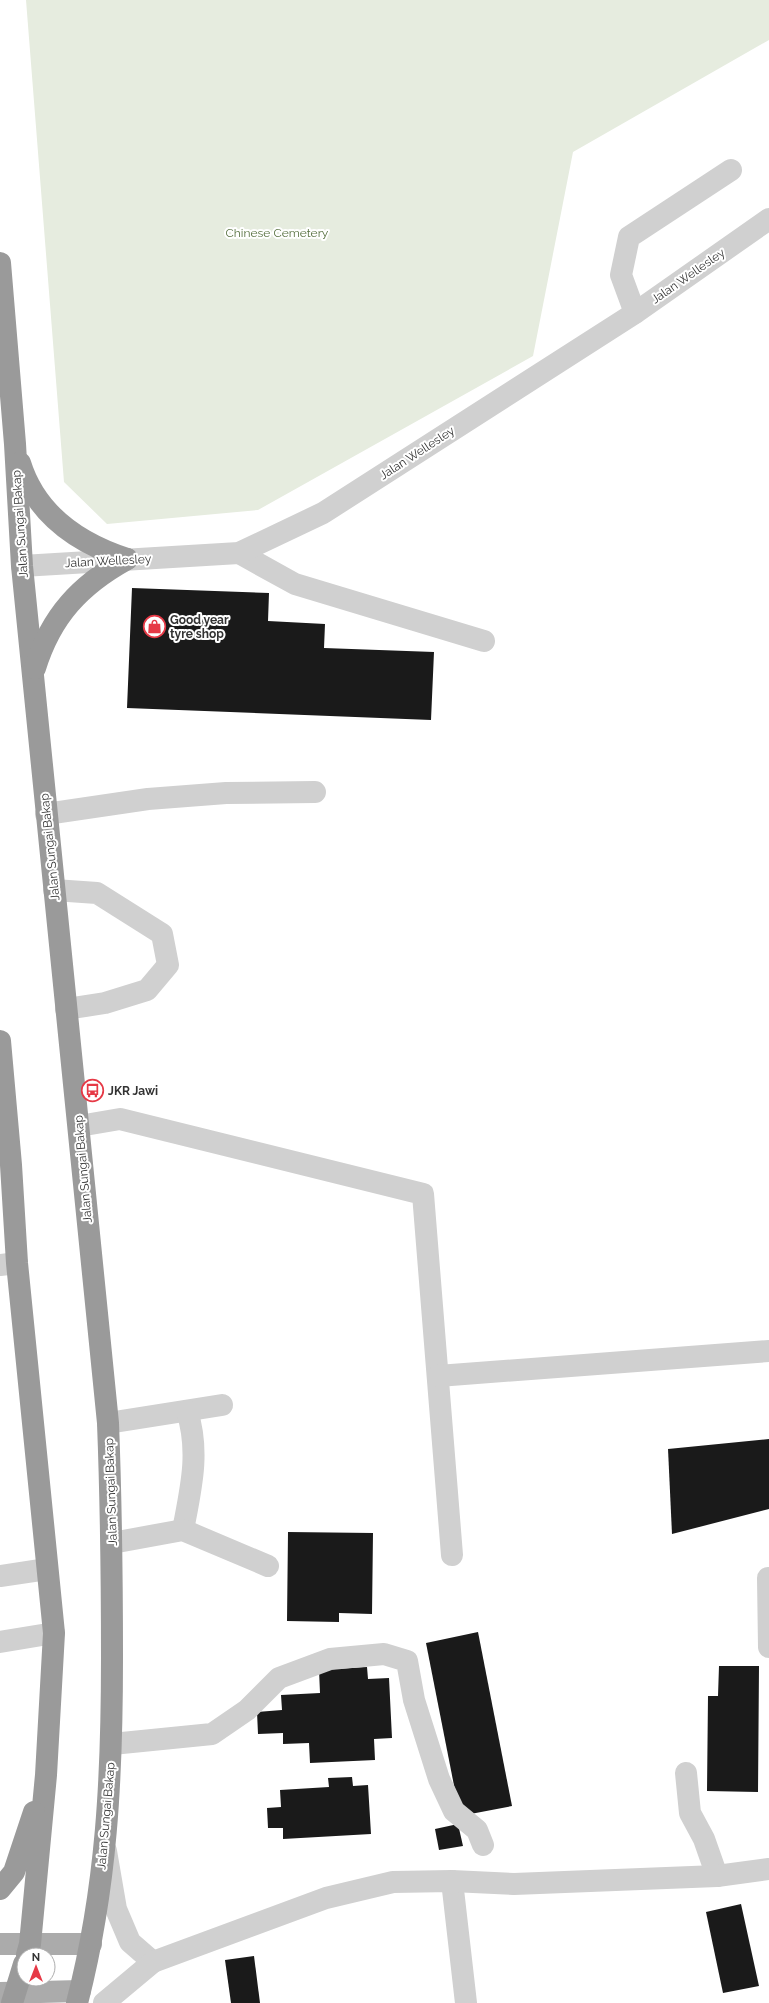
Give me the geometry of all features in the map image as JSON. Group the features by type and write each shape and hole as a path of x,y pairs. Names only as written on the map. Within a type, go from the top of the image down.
{"highway":[{"name":"Jalan Sungai Bakap","path":"0,263 15,444 22,566 108,1423 112,1543 112,1744 106,1846 91,1944 79,1997"},
{"path":"15,444 23,471 36,496 54,518 75,536 100,550 127,559"},
{"path":"33,674 40,650 52,627 66,606 84,588 104,572 127,559"},
{"path":"0,1041 9,1264 54,1633 46,1775 28,1947"},
{"path":"0,1888 14,1872 46,1775"},
{"path":"9,1997 16,1980"}],"main road":[{"path":"0,1944 16,1950"},
{"path":"56,1949 91,1944"},
{"path":"9,1997 79,1997"}],"street":[{"path":"635,313 621,275 629,237 731,170"},
{"name":"Jalan Wellesley","path":"22,566 238,553 322,513 635,313 769,219"},
{"path":"238,553 295,584 484,641"},
{"path":"46,814 148,799 226,793 315,792"},
{"path":"54,890 97,893 162,934 168,965 147,990 105,1004 66,1009"},
{"path":"79,1126 120,1119 424,1194 452,1556"},
{"path":"438,1376 769,1351"},
{"path":"108,1423 222,1405"},
{"path":"183,1530 194,1468 192,1429 187,1411"},
{"path":"112,1543 183,1530 268,1566"},
{"path":"0,1576 47,1570"},
{"path":"768,1578 769,1647"},
{"path":"0,1642 54,1633"},
{"path":"112,1744 212,1734 247,1710 279,1678 330,1659 384,1654 407,1662 414,1700 438,1779 454,1811 477,1830 483,1845"},
{"path":"686,1773 690,1813 704,1839 717,1876"},
{"path":"106,1846 116,1909 130,1942 153,1962"},
{"path":"104,2003 153,1962 326,1898 393,1882 452,1881 514,1884 717,1876 769,1869"},
{"path":"452,1881 466,2003"}],"green space":[{"name":"Chinese Cemetery","path":"26,0 769,0 769,40 573,152 533,356 258,510 107,524 64,482"}],"building":[{"path":"132,588 269,593 268,621 325,624 324,648 434,652 431,720 127,708"},
{"path":"769,1439 769,1509 672,1534 668,1449"},
{"path":"288,1532 373,1533 372,1614 339,1613 339,1622 287,1621"},
{"path":"478,1632 512,1806 460,1816 426,1643"},
{"path":"719,1666 759,1666 758,1792 707,1791 708,1696 718,1696"},
{"path":"367,1667 368,1679 389,1678 392,1738 374,1739 375,1760 310,1763 309,1743 283,1744 283,1733 258,1734 257,1712 282,1710 281,1695 320,1693 319,1670"},
{"path":"352,1777 353,1786 368,1785 371,1834 283,1839 283,1828 268,1828 267,1808 281,1807 280,1790 329,1787 328,1778"},
{"path":"458,1824 463,1846 439,1850 435,1829"},
{"path":"741,1904 759,1986 723,1993 706,1912"},
{"path":"254,1956 260,2003 231,2003 225,1960"}],"place":[{"name":"Good year tyre shop","path":"155,627"},
{"name":"JKR Jawi","path":"93,1091"}]}
